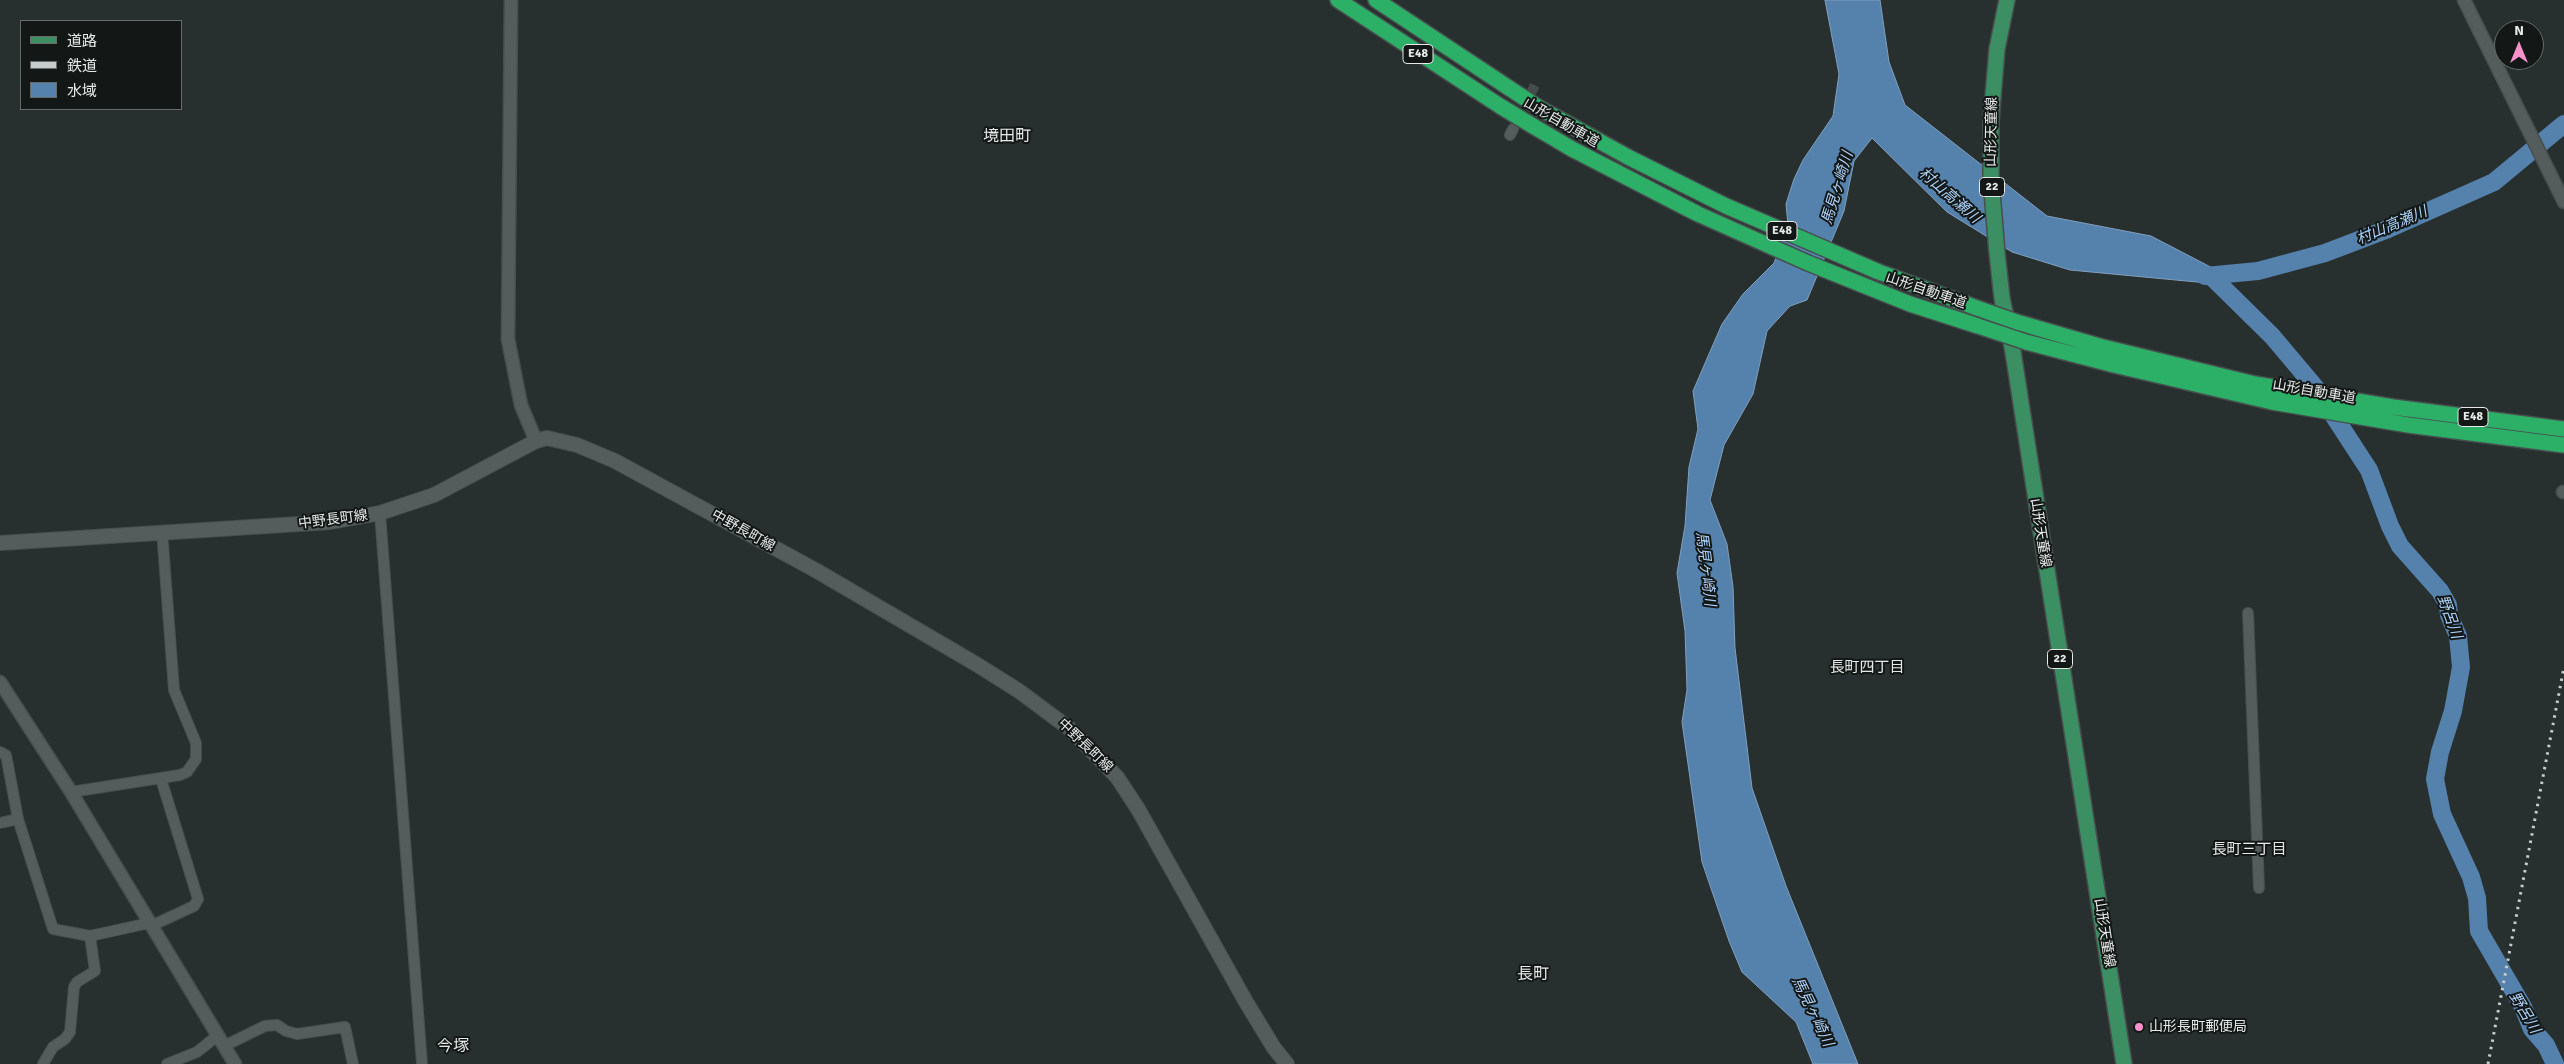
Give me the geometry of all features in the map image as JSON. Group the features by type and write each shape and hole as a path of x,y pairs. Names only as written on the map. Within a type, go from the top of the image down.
{"highway":[{"name":"山形自動車道","path":"1338,0 1500,106 1572,149 1698,214 1808,263 1910,304 2026,342 2272,402 2408,425 2564,445"},
{"name":"山形自動車道","path":"1376,0 1541,109 1645,166 1726,206 1809,243 1976,308 2099,346 2255,384 2393,407 2558,429"}],"main road":[{"name":"山形天童線","path":"2007,0 1997,49 1991,121 1991,179 1997,254 2002,298 2013,352 2124,1064"},
{"name":"中野長町線","path":"0,543 162,531 330,522 380,513 434,495 536,441 547,438 577,445 616,461 656,481 976,664 1019,690 1070,729 1117,777 1138,809 1246,1002 1274,1048 1287,1064"}],"street":[{"path":"511,0 508,339 521,405 536,441"},
{"path":"2464,0 2564,202"},
{"path":"380,513 422,1064"},
{"path":"71,792 161,779 187,772 196,759 197,751 190,726 174,690 162,531"},
{"path":"2248,613 2259,888"},
{"path":"0,682 71,792 235,1064"},
{"path":"0,752 6,754 18,819 53,929 90,936 150,925 194,906 198,899 161,779"},
{"path":"0,823 18,819"},
{"path":"43,1064 53,1047 65,1039 70,1032 76,982 95,971 90,936"},
{"path":"167,1064 221,1041 265,1026 277,1025 286,1031 297,1034 344,1026 353,1064"}],"water":[{"name":"馬見ヶ崎川","path":"1825,0 1880,0 1889,62 1905,105 2047,216 2151,236 2226,275 2218,284 2070,270 2012,252 1947,212 1872,138 1854,161 1844,211 1807,300 1790,306 1767,331 1753,394 1724,445 1710,500 1727,544 1733,587 1735,648 1752,788 1786,886 1858,1064 1813,1064 1796,1022 1742,972 1729,941 1702,862 1682,722 1687,690 1685,631 1677,573 1685,526 1689,467 1698,429 1693,391 1722,324 1743,294 1774,263 1788,225 1786,204 1794,179 1803,160 1833,116 1839,74"}],"waterway":[{"name":"村山高瀬川","path":"2205,276 2258,271 2325,253 2388,229 2494,182 2564,124"},
{"name":"野呂川","path":"2212,277 2272,336 2315,387 2369,470 2390,526 2400,546 2440,591 2448,605 2449,615 2458,636 2461,667 2453,711 2440,752 2435,779 2442,814 2471,877 2477,898 2479,931 2523,1007 2532,1029 2546,1045 2555,1064"}],"tunnel":[{"path":"1517,121 1537,81"}],"railway":[{"path":"2488,1064 2564,667"}],"place":[{"name":"山形長町郵便局","path":"2139,1027"}],"district":[{"name":"境田町","path":"1007,137"},
{"name":"長町四丁目","path":"1867,668"},
{"name":"長町三丁目","path":"2249,850"},
{"name":"長町","path":"1533,975"},
{"name":"今塚","path":"453,1047"}]}
